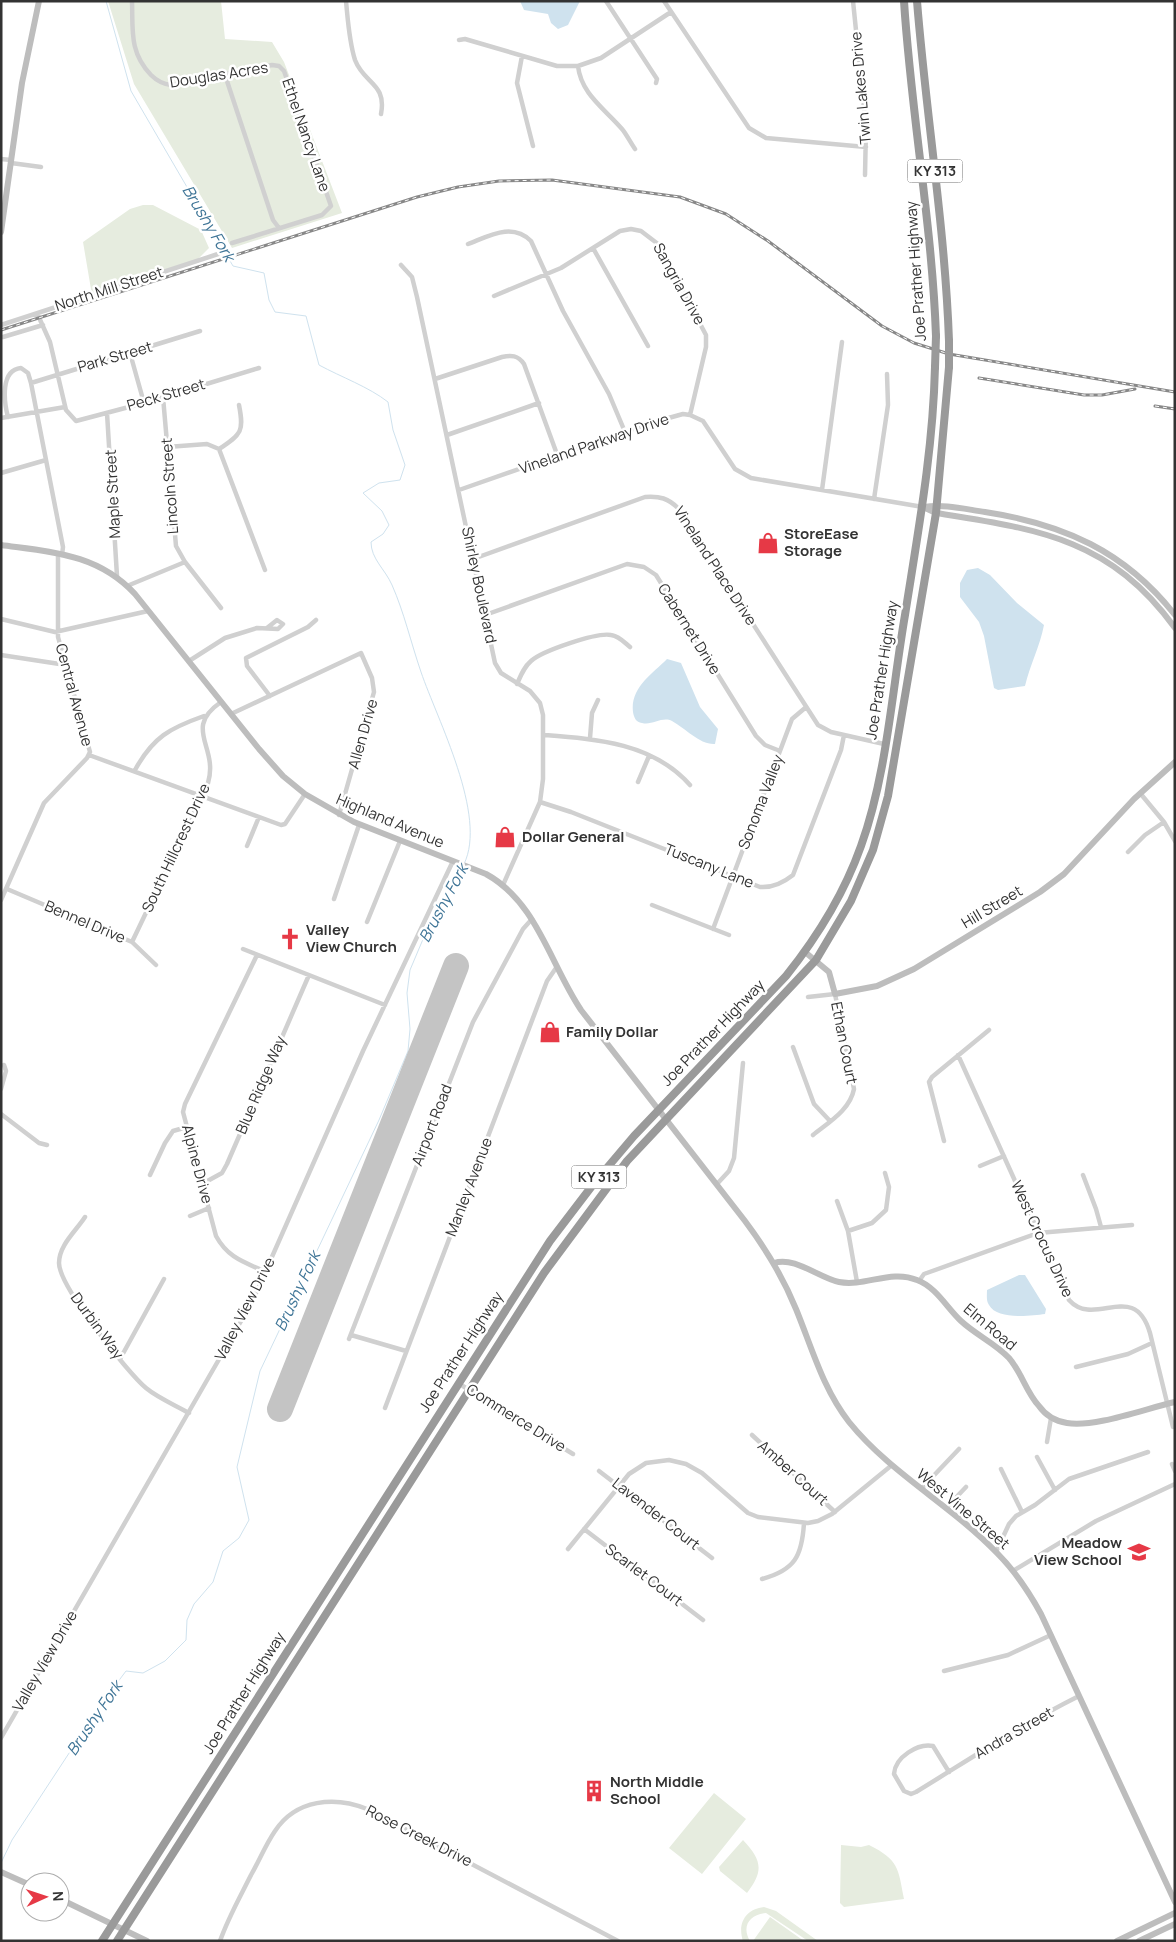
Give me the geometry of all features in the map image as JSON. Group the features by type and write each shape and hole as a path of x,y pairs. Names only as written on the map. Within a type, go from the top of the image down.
{"highway":[{"name":"Joe Prather Highway","path":"102,1941 458,1382 560,1227 615,1157 771,992 805,952 832,909 856,859 873,804 923,507 932,434 936,367 936,336 930,247 912,93 904,1"},
{"name":"Joe Prather Highway","path":"116,1941 544,1273 599,1196 627,1161 816,960 852,901 880,827 890,786 936,509 949,367 944,249 927,112 917,1"}],"main road":[{"path":"1,232 4,197 11,162 22,81 39,1"},
{"path":"923,507 1018,518 1049,526 1081,538 1133,571 1175,615"},
{"path":"936,509 1028,528 1078,546 1107,563 1135,584 1156,604 1175,628"},
{"name":"Highland Avenue","path":"1,545 60,554 95,564 117,576 148,611 269,761 304,794 338,815 470,867 503,885 518,900 532,919 556,968 580,1010 717,1184"},
{"name":"Hill Street","path":"835,994 870,988 914,969 1040,892 1081,857 1140,794 1175,762"},
{"path":"805,952 816,960 831,976 835,994"},
{"name":"West Vine Street","path":"717,1184 774,1263 786,1285 817,1364 833,1398 855,1429 892,1465 946,1508 996,1552 1014,1571 1032,1597 1175,1902"},
{"name":"Elm Road","path":"774,1263 783,1262 798,1266 840,1282 857,1282 896,1276 919,1281 934,1291 963,1323 1009,1358 1038,1406 1051,1418"},
{"path":"1051,1418 1067,1423 1084,1424 1175,1402"},
{"path":"1,1872 20,1881"},
{"path":"70,1904 147,1941"},
{"path":"1117,1941 1175,1913"},
{"path":"1139,1941 1175,1924"}],"street":[{"name":"Douglas Acres","path":"132,1 135,54 139,62 154,79 162,83 171,85 272,65 279,66"},
{"path":"346,1 355,59 362,72 382,94 381,114"},
{"path":"606,1 653,72 657,79 656,83"},
{"path":"664,1 749,128 766,138 866,147"},
{"name":"Twin Lakes Drive","path":"853,1 866,128 865,176"},
{"path":"459,40 465,39 557,66 578,66 601,58 671,12"},
{"path":"522,56 518,83 533,146"},
{"name":"Ethel Nancy Lane","path":"279,66 284,71 331,206 322,215 279,228"},
{"path":"578,66 579,78 588,94 623,131 635,149"},
{"path":"225,75 273,220 279,228 232,243"},
{"path":"1,159 41,167"},
{"name":"Sangria Drive","path":"494,296 561,268 620,231 631,229 647,234 658,244 706,335 706,347 690,415"},
{"path":"468,244 502,231 521,233 535,246 563,311 609,394 625,432"},
{"path":"593,248 648,346"},
{"name":"North Mill Street","path":"1,325 218,254"},
{"name":"Shirley Boulevard","path":"401,265 412,278 495,663 501,673 530,692 540,703 544,715 540,802 503,885"},
{"path":"1,418 65,407 50,342 37,313"},
{"name":"North Mill Street","path":"3,338 43,325"},
{"name":"Park Street","path":"31,383 58,373 200,331"},
{"path":"822,490 842,342"},
{"path":"130,353 144,403"},
{"path":"435,379 502,356 516,356 524,364 558,457"},
{"name":"Peck Street","path":"65,407 73,419 79,420 144,403 259,368"},
{"path":"8,417 6,386 9,374 16,369 24,369 28,373 31,383"},
{"path":"874,498 888,406 887,374"},
{"name":"Central Avenue","path":"1,900 44,803 89,755 58,632 60,554 63,547 31,383"},
{"name":"Lincoln Street","path":"163,397 168,473 174,515 174,539 185,562 221,608"},
{"path":"219,449 241,432 242,422 239,404"},
{"path":"447,435 539,404"},
{"name":"Maple Street","path":"108,413 117,576"},
{"name":"Vineland Parkway Drive","path":"459,490 674,415 690,415 708,426 735,469 743,475 775,484 923,507"},
{"path":"167,447 207,444 219,449 265,570"},
{"path":"1,473 46,460"},
{"name":"Vineland Place Drive","path":"473,559 645,497 660,496 672,501 680,509 818,726 831,732 884,744"},
{"path":"127,586 185,562"},
{"name":"Cabernet Drive","path":"485,615 627,564 644,567 656,575 756,736 765,745 780,751"},
{"path":"1,619 45,631 58,632 148,611"},
{"path":"231,714 270,696 247,666 246,658 308,627 316,620"},
{"path":"188,661 219,641 257,628 266,628"},
{"path":"517,684 524,668 541,654 598,635 611,634 621,639 630,648"},
{"name":"Allen Drive","path":"270,696 361,653 372,678 374,692 338,815"},
{"path":"1,654 66,665"},
{"path":"590,738 592,713 598,700"},
{"path":"135,770 146,750 163,734 204,716 221,702"},
{"name":"Sonoma Valley","path":"713,929 792,719 805,708"},
{"name":"South Hillcrest Drive","path":"132,942 202,796 210,772 203,730 204,716"},
{"path":"544,735 590,738 614,742 650,756 676,770 690,785"},
{"name":"Tuscany Lane","path":"540,802 571,812 760,887 768,887 786,881 794,875 841,750 844,735"},
{"path":"89,755 135,770 260,817 285,824 304,794"},
{"path":"638,782 650,756"},
{"path":"1140,794 1164,822 1175,841"},
{"path":"247,846 260,817"},
{"path":"1128,852 1145,835 1164,822"},
{"path":"334,899 360,825"},
{"path":"367,922 400,841"},
{"name":"Valley View Drive","path":"1,1738 247,1310 266,1272 385,1005 455,862"},
{"name":"Bennel Drive","path":"7,888 132,942 156,965"},
{"path":"652,906 729,935"},
{"name":"Airport Road","path":"406,1351 350,1337 473,1022 524,929 532,919"},
{"path":"243,949 385,1005"},
{"name":"Alpine Drive","path":"257,955 185,1104 183,1112 216,1236 223,1249 233,1257 266,1272"},
{"name":"Manley Avenue","path":"385,1408 547,981 556,968"},
{"name":"Blue Ridge Way","path":"202,1184 222,1173 227,1164 309,975"},
{"path":"808,997 835,994"},
{"name":"Ethan Court","path":"813,1135 852,1100 854,1089 835,994"},
{"path":"944,1140 929,1082 932,1077 988,1030"},
{"path":"793,1047 814,1104 830,1121"},
{"name":"West Crocus Drive","path":"958,1055 1066,1296 1072,1303 1089,1310 1121,1306 1134,1309 1147,1324 1173,1427"},
{"path":"717,1184 729,1171 734,1158 743,1063"},
{"path":"1,1089 6,1071 4,1065"},
{"path":"1,1114 47,1146"},
{"path":"150,1175 164,1143 173,1131 187,1127"},
{"path":"980,1166 1004,1156"},
{"path":"848,1231 872,1223 886,1210 889,1196 885,1173"},
{"path":"1083,1175 1094,1202 1100,1227"},
{"path":"837,1201 848,1231 857,1282"},
{"path":"190,1216 208,1208"},
{"name":"Durbin Way","path":"85,1217 61,1252 60,1269 72,1291 120,1359 150,1391 189,1412"},
{"path":"919,1281 924,1274 1038,1234 1132,1225"},
{"path":"120,1359 164,1279"},
{"path":"1076,1367 1128,1354 1152,1343"},
{"name":"Commerce Drive","path":"458,1382 573,1454"},
{"path":"1047,1442 1051,1418"},
{"name":"Amber Court","path":"752,1435 835,1512"},
{"path":"922,1489 959,1449"},
{"path":"996,1552 1009,1524 1022,1512 1035,1505 1069,1479 1148,1452"},
{"path":"1037,1457 1055,1490"},
{"path":"568,1549 633,1470 646,1463 663,1460 680,1462 702,1473 748,1513 758,1517 804,1523 818,1521 835,1512 892,1465"},
{"path":"1172,1464 1175,1471"},
{"path":"1001,1469 1022,1512"},
{"name":"Lavender Court","path":"600,1470 712,1558"},
{"path":"1014,1571 1096,1521 1175,1484"},
{"path":"946,1508 966,1487"},
{"path":"762,1579 795,1562 800,1550 804,1523"},
{"name":"Scarlet Court","path":"584,1529 703,1620"},
{"path":"944,1671 1008,1655 1051,1635"},
{"name":"Andra Street","path":"949,1772 933,1746 926,1745 907,1754 896,1764 894,1774 900,1788 911,1794 949,1772 1079,1696"},
{"name":"Rose Creek Drive","path":"220,1941 230,1916 276,1829 297,1810 310,1804 331,1800 353,1803 368,1809 618,1941"}],"shaded area":[{"path":"108,1 221,1 225,39 272,42 284,62 342,213 232,248 134,84"},
{"path":"143,205 153,205 201,230 209,248 196,261 92,295 83,242 130,209"},
{"path":"714,1793 746,1819 702,1874 669,1848"},
{"path":"743,1840 754,1854 759,1866 756,1878 747,1893 720,1871 719,1867"},
{"path":"841,1845 861,1847 869,1845 886,1855 896,1866 904,1899 844,1907 840,1903"},
{"path":"764,1907 776,1911 818,1941 808,1941 766,1913 752,1918 746,1930 750,1941 743,1941 741,1928 744,1918 752,1911"},
{"path":"770,1917 804,1941 753,1941"}],"water":[{"path":"520,1 580,1 568,25 558,29 551,23 548,14 524,10"},
{"path":"978,568 990,575 1017,603 1044,625 1025,686 998,690 994,688 984,636 979,622 960,597 960,583 967,570"},
{"path":"667,659 681,663 700,707 718,729 715,744 709,744 698,739 672,721 661,720 646,724 638,722 635,718 633,703 638,689"},
{"path":"1019,1275 1025,1275 1046,1309 1045,1314 1006,1315 993,1310 989,1305 987,1290"}],"waterway":[{"name":"Brushy Fork","path":"106,1 131,91 233,266 264,273 269,300 275,312 306,316 319,365 364,387 388,402 393,430 405,465 400,480 379,483 363,493 382,511 389,525 383,534 371,542 373,554 389,579 396,595 421,672 458,768 470,820 470,844 464,864"},
{"name":"Brushy Fork","path":"1,1863 12,1840 102,1703 126,1671 143,1673 165,1661 186,1640 187,1620 194,1604 213,1582 223,1551 239,1538 249,1520 237,1467 260,1371 379,1120 408,1051 410,1029 407,993 410,970 429,925 462,867"}],"runway":[{"path":"280,1409 456,966"}],"railway":[{"path":"1,330 417,197 458,187 499,181 552,180 680,197 726,214 768,241 882,326 914,343 949,354 1175,392"},
{"path":"979,378 1084,395 1102,395 1135,389"},
{"path":"1155,406 1175,409"}],"place":[{"name":"StoreEase Storage","path":"768,543"},
{"name":"Dollar General","path":"505,837"},
{"name":"Valley View Church","path":"290,939"},
{"name":"Family Dollar","path":"550,1032"},
{"name":"Meadow View School","path":"1139,1552"},
{"name":"North Middle School","path":"594,1791"}]}
